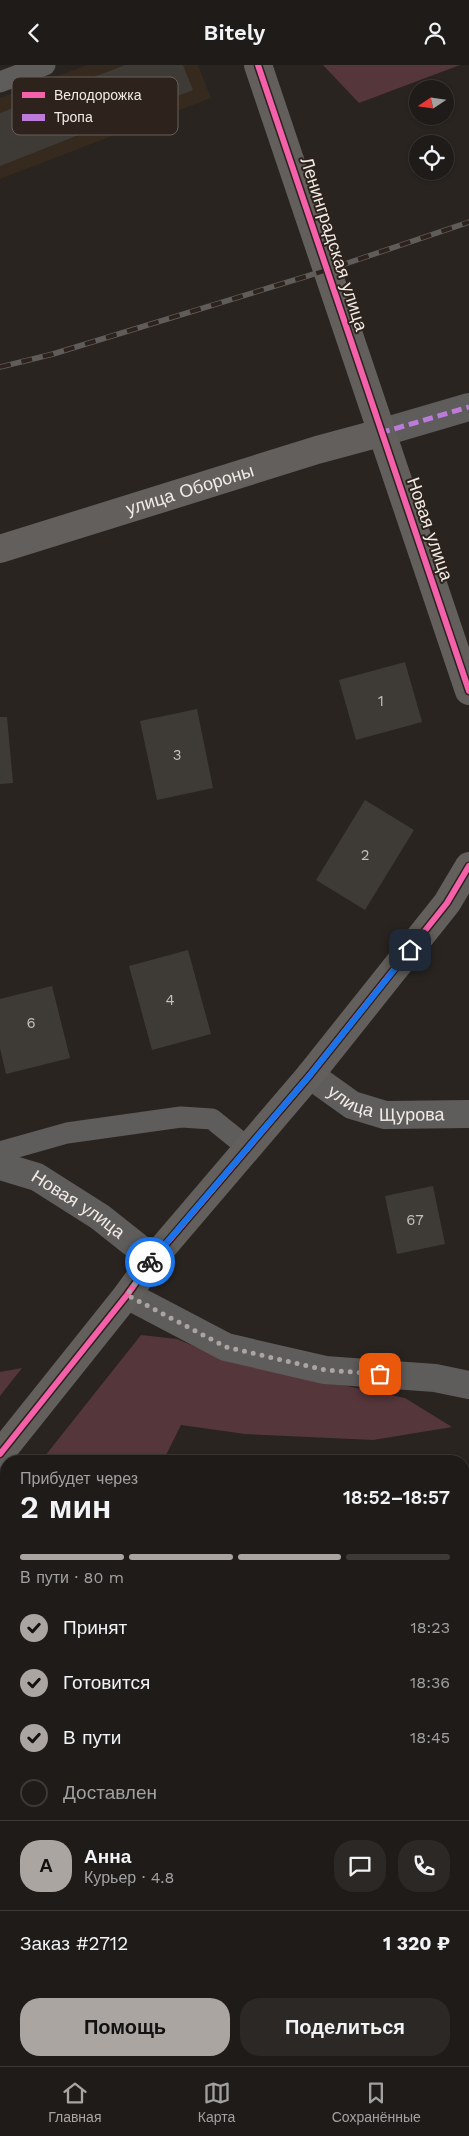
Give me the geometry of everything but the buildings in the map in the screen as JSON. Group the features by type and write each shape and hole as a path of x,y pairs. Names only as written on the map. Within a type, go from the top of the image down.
{"street":[{"name":"Ленинградская улица","path":"258,65 380,433"},
{"path":"380,433 469,407"},
{"name":"улица Обороны","path":"0,549 317,450 380,433"},
{"name":"Новая улица","path":"380,433 469,691"},
{"path":"0,1454 127,1295 153,1259 310,1075 447,903 469,866"},
{"name":"улица Щурова","path":"310,1075 352,1105 385,1115 469,1113"},
{"name":"Новая улица","path":"0,1166 37,1177 100,1217 153,1259"},
{"path":"127,1295 226,1347 325,1370 435,1378 469,1385"}],"lane":[{"path":"13,77 45,65"},
{"path":"0,82 12,77"},
{"path":"0,1152 67,1133 181,1117 212,1119 248,1148"}],"shaded area":[{"path":"87,65 198,65 211,98 178,111 178,77 55,77"},
{"path":"323,65 460,65 420,80 409,80 409,84 359,103"},
{"path":"12,93 12,135 115,135 0,179 0,98"},
{"path":"141,1335 177,1339 231,1362 405,1398 452,1427 373,1440 245,1434 181,1425 166,1455 46,1455"},
{"path":"22,1368 0,1396 0,1372"}],"railway":[{"path":"0,367 53,354 327,270 469,222"}],"marked path":[{"path":"380,433 469,407"}],"cycle path":[{"path":"258,65 469,691"},
{"path":"0,1454 127,1295 153,1259 310,1075 447,903 469,866"}],"way so far":[{"path":"150,1262 127,1295 226,1347 325,1370 380,1374"}],"route":[{"path":"150,1262 310,1075 410,950"}]}
